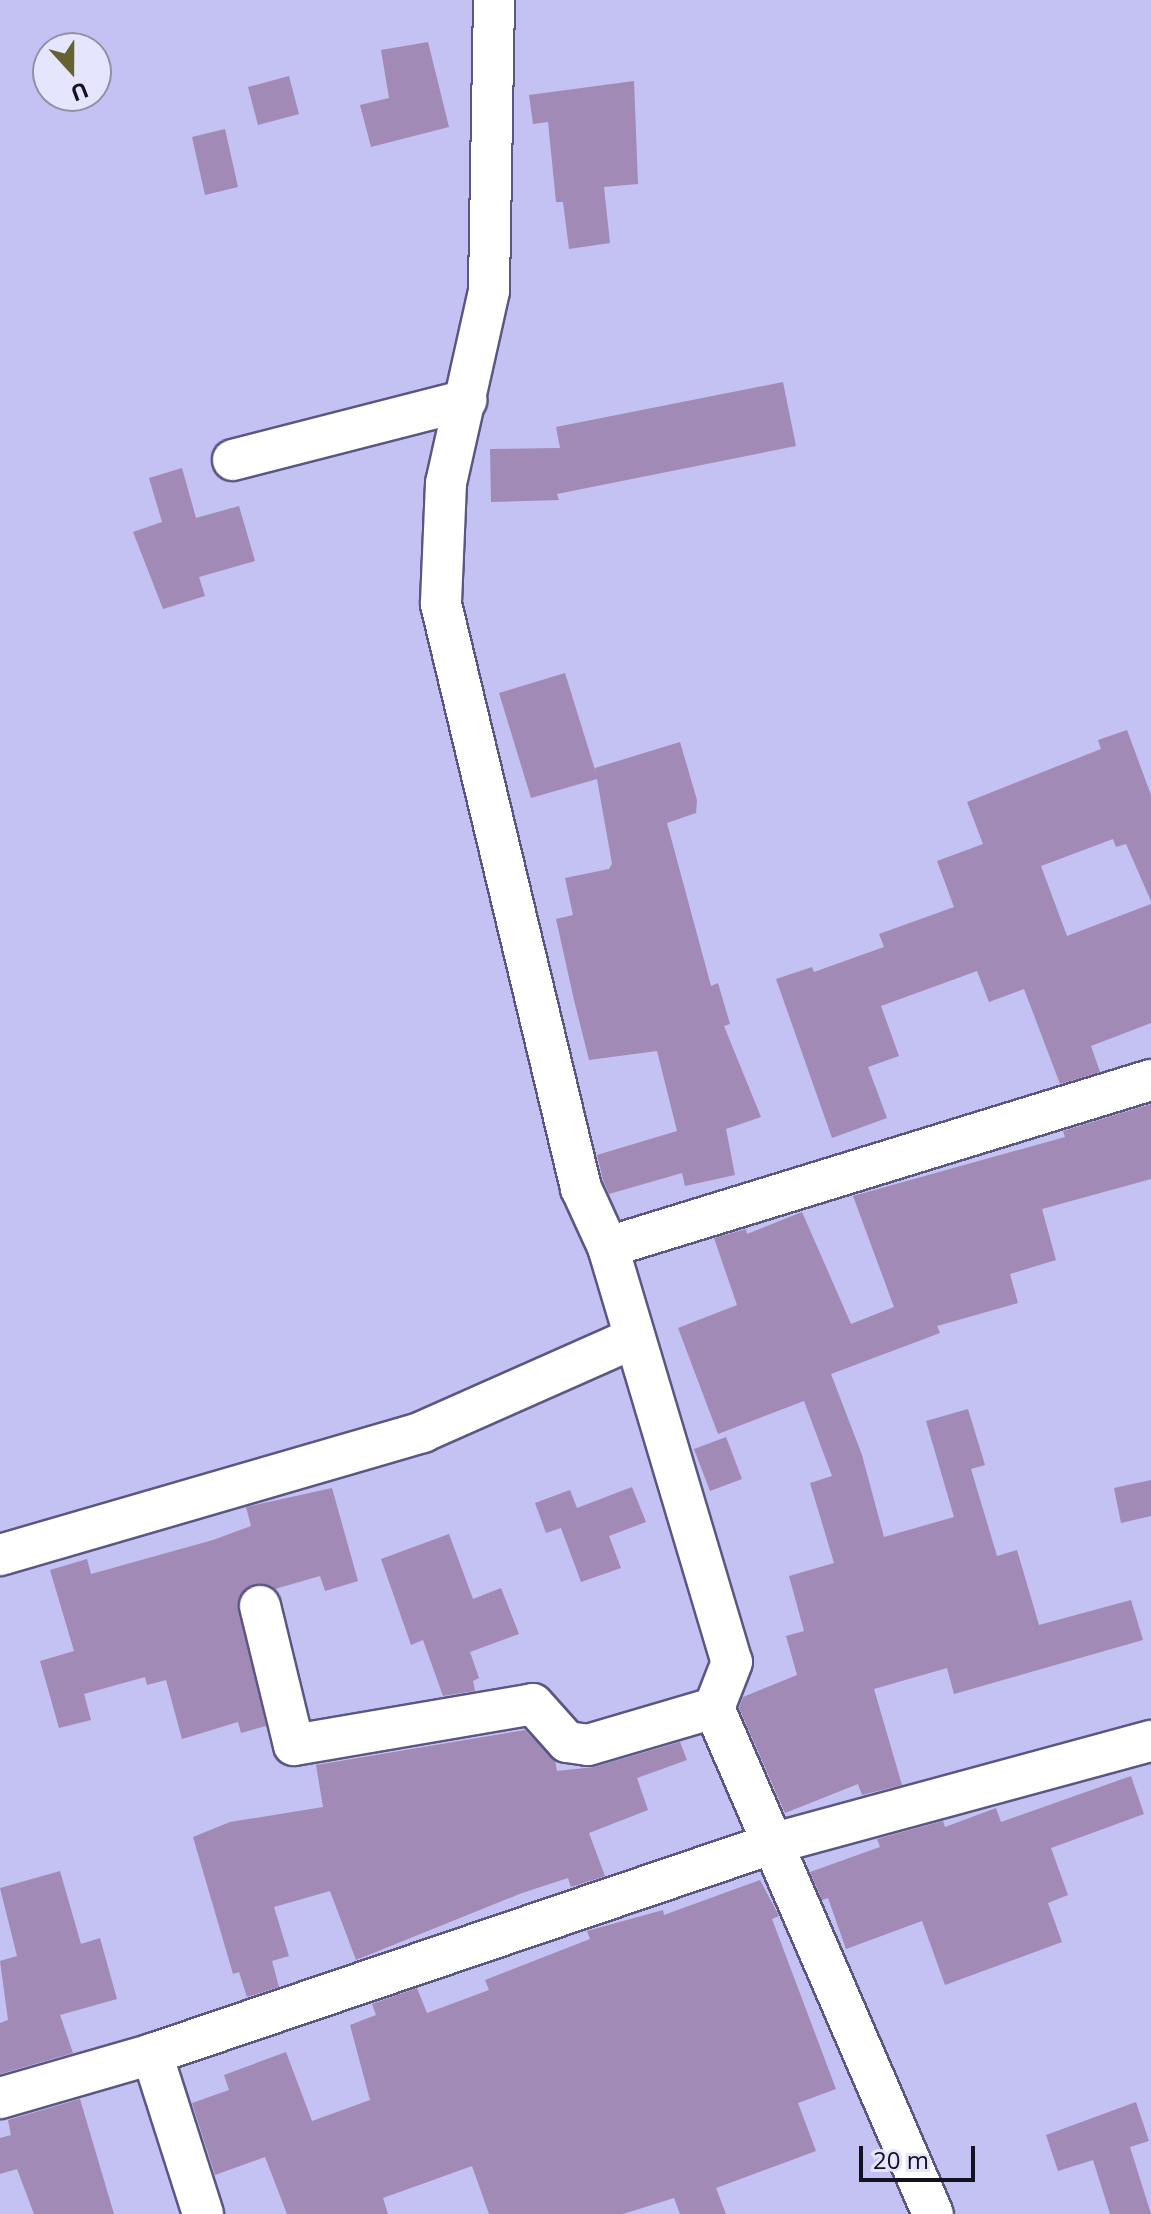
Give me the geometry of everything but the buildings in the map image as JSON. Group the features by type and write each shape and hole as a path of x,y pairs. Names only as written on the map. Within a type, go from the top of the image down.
{"street":[{"path":"494,0 489,291 455,400 446,483 441,604 581,1188 608,1247 732,1662 714,1708 933,2214"},
{"path":"233,460 455,400"},
{"path":"608,1247 1151,1080"},
{"path":"0,1555 422,1432 634,1338"},
{"path":"260,1606 294,1745 533,1704 567,1742 588,1745 714,1708"},
{"path":"0,2098 152,2054 771,1844 1151,1741"},
{"path":"152,2054 203,2214"}]}
